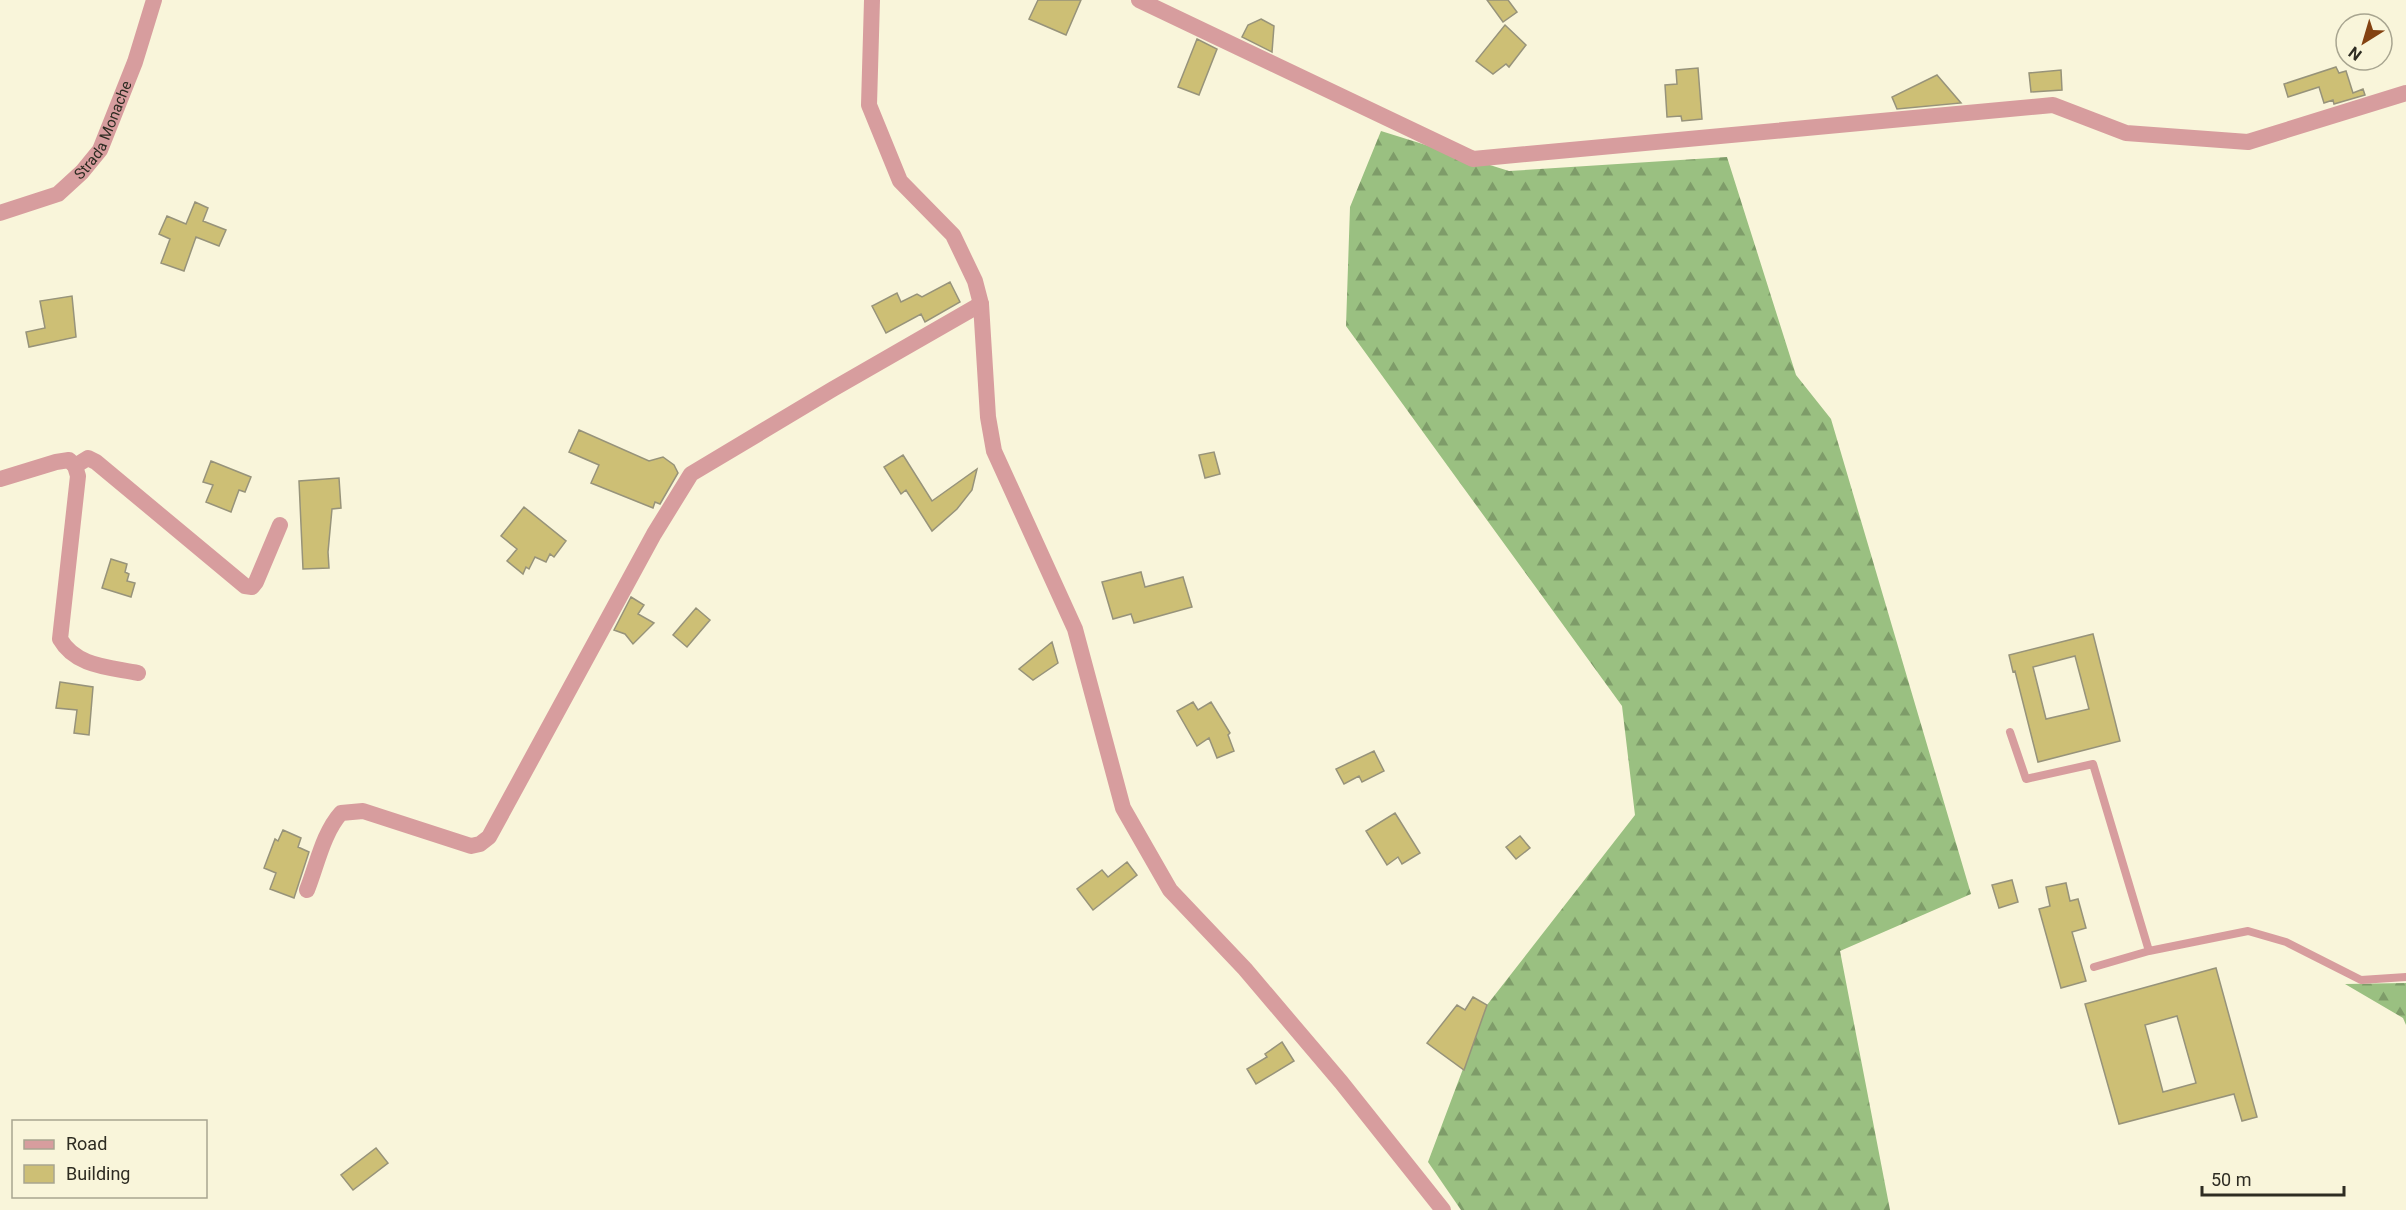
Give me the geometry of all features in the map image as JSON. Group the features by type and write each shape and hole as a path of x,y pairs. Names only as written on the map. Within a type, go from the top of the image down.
{"street":[{"name":"Strada Monache","path":"0,213 58,194 82,172 99,150 135,62 154,0"},
{"path":"872,0 868,105 900,181 953,235 975,280 981,304 988,417 994,451 1075,629 1123,808 1170,890 1245,969 1341,1082 1443,1210"},
{"path":"1139,0 1473,159 2053,105 2126,133 2248,142 2406,93"},
{"path":"307,890 329,832 341,813 363,811 471,846 480,844 489,837 654,534 691,474 981,304"},
{"path":"75,466 88,458 96,462 245,585 252,587 256,582 280,525"},
{"path":"0,479 56,462 69,460 75,466 78,476 60,639 67,651 83,661 138,673"}],"lane":[{"path":"2010,732 2026,779 2092,764 2149,951"},
{"path":"2094,967 2149,951 2248,931 2286,942 2361,980 2406,976"}],"green space":[{"path":"1381,131 1509,171 1727,157 1796,375 1831,419 1971,894 1840,951 1890,1210 1461,1210 1428,1162 1487,1005 1635,815 1622,706 1346,326 1350,207"},
{"path":"2406,983 2406,1025 2403,1018 2345,984"}],"building":[{"path":"1038,0 1081,0 1066,35 1029,19"},
{"path":"1487,0 1508,0 1517,12 1503,22"},
{"path":"1261,19 1274,26 1272,52 1242,37 1248,25"},
{"path":"1505,25 1526,45 1509,67 1506,64 1493,74 1476,61"},
{"path":"1197,39 1217,49 1199,95 1178,87"},
{"path":"1698,68 1702,119 1682,121 1681,116 1667,117 1665,85 1677,84 1676,70"},
{"path":"2334,68 2334,72 2346,72 2353,93 2363,89 2365,95 2334,104 2333,100 2324,103 2319,87 2288,97 2284,84"},
{"path":"2061,70 2062,90 2031,92 2029,73"},
{"path":"1937,75 1961,103 1897,109 1892,97"},
{"path":"195,202 208,208 203,221 226,230 219,246 196,237 184,271 161,263 170,239 159,234 167,216 186,224"},
{"path":"950,282 960,302 925,322 921,314 886,333 872,306 897,293 901,302 917,294 922,297"},
{"path":"72,296 76,337 29,347 26,332 45,328 40,301"},
{"path":"579,430 649,461 663,457 674,465 678,473 660,504 655,502 653,508 591,483 599,465 569,452"},
{"path":"1214,452 1220,474 1205,478 1199,455"},
{"path":"903,455 932,501 977,469 972,490 957,509 932,531 906,490 901,494 884,467"},
{"path":"211,461 251,477 245,492 239,490 231,512 206,502 213,485 203,482"},
{"path":"339,478 341,508 332,509 328,552 329,568 303,569 299,481"},
{"path":"524,507 566,541 554,557 550,554 546,562 535,557 529,569 526,567 523,574 507,561 517,549 501,536"},
{"path":"111,559 127,564 125,572 129,574 127,581 135,583 131,597 102,588"},
{"path":"1141,572 1145,587 1183,577 1192,607 1134,623 1131,614 1113,619 1102,582"},
{"path":"631,597 644,605 638,614 654,623 633,644 625,634 614,630"},
{"path":"696,608 710,620 687,647 673,635"},
{"path":"2093,634 2120,741 2038,762 2009,655","holes":["2075,656 2089,709 2046,719 2033,667"]},
{"path":"1052,642 1058,663 1033,680 1019,669"},
{"path":"60,682 93,687 89,735 74,733 77,710 56,708"},
{"path":"1193,702 1198,710 1211,702 1230,733 1228,735 1234,751 1217,758 1209,738 1197,746 1177,711"},
{"path":"1374,751 1384,771 1362,782 1359,776 1344,784 1336,769"},
{"path":"1395,813 1420,853 1402,864 1398,857 1387,865 1366,831"},
{"path":"283,830 301,838 298,847 309,852 294,898 270,889 276,873 264,868 275,839 278,841"},
{"path":"1520,836 1530,848 1516,859 1506,847"},
{"path":"1127,862 1137,875 1093,910 1077,889 1102,870 1108,877"},
{"path":"2012,880 2018,902 1999,908 1992,885"},
{"path":"2066,883 2070,901 2078,899 2086,928 2072,932 2086,981 2061,988 2039,909 2050,906 2046,887"},
{"path":"2216,968 2257,1117 2242,1121 2234,1094 2119,1124 2085,1004","holes":["2177,1016 2196,1083 2163,1092 2145,1025"]},
{"path":"1473,997 1487,1005 1464,1070 1427,1043 1457,1005 1465,1010"},
{"path":"1282,1042 1294,1061 1256,1084 1247,1069 1267,1057 1265,1054"},
{"path":"376,1148 388,1163 353,1190 341,1175"}]}
